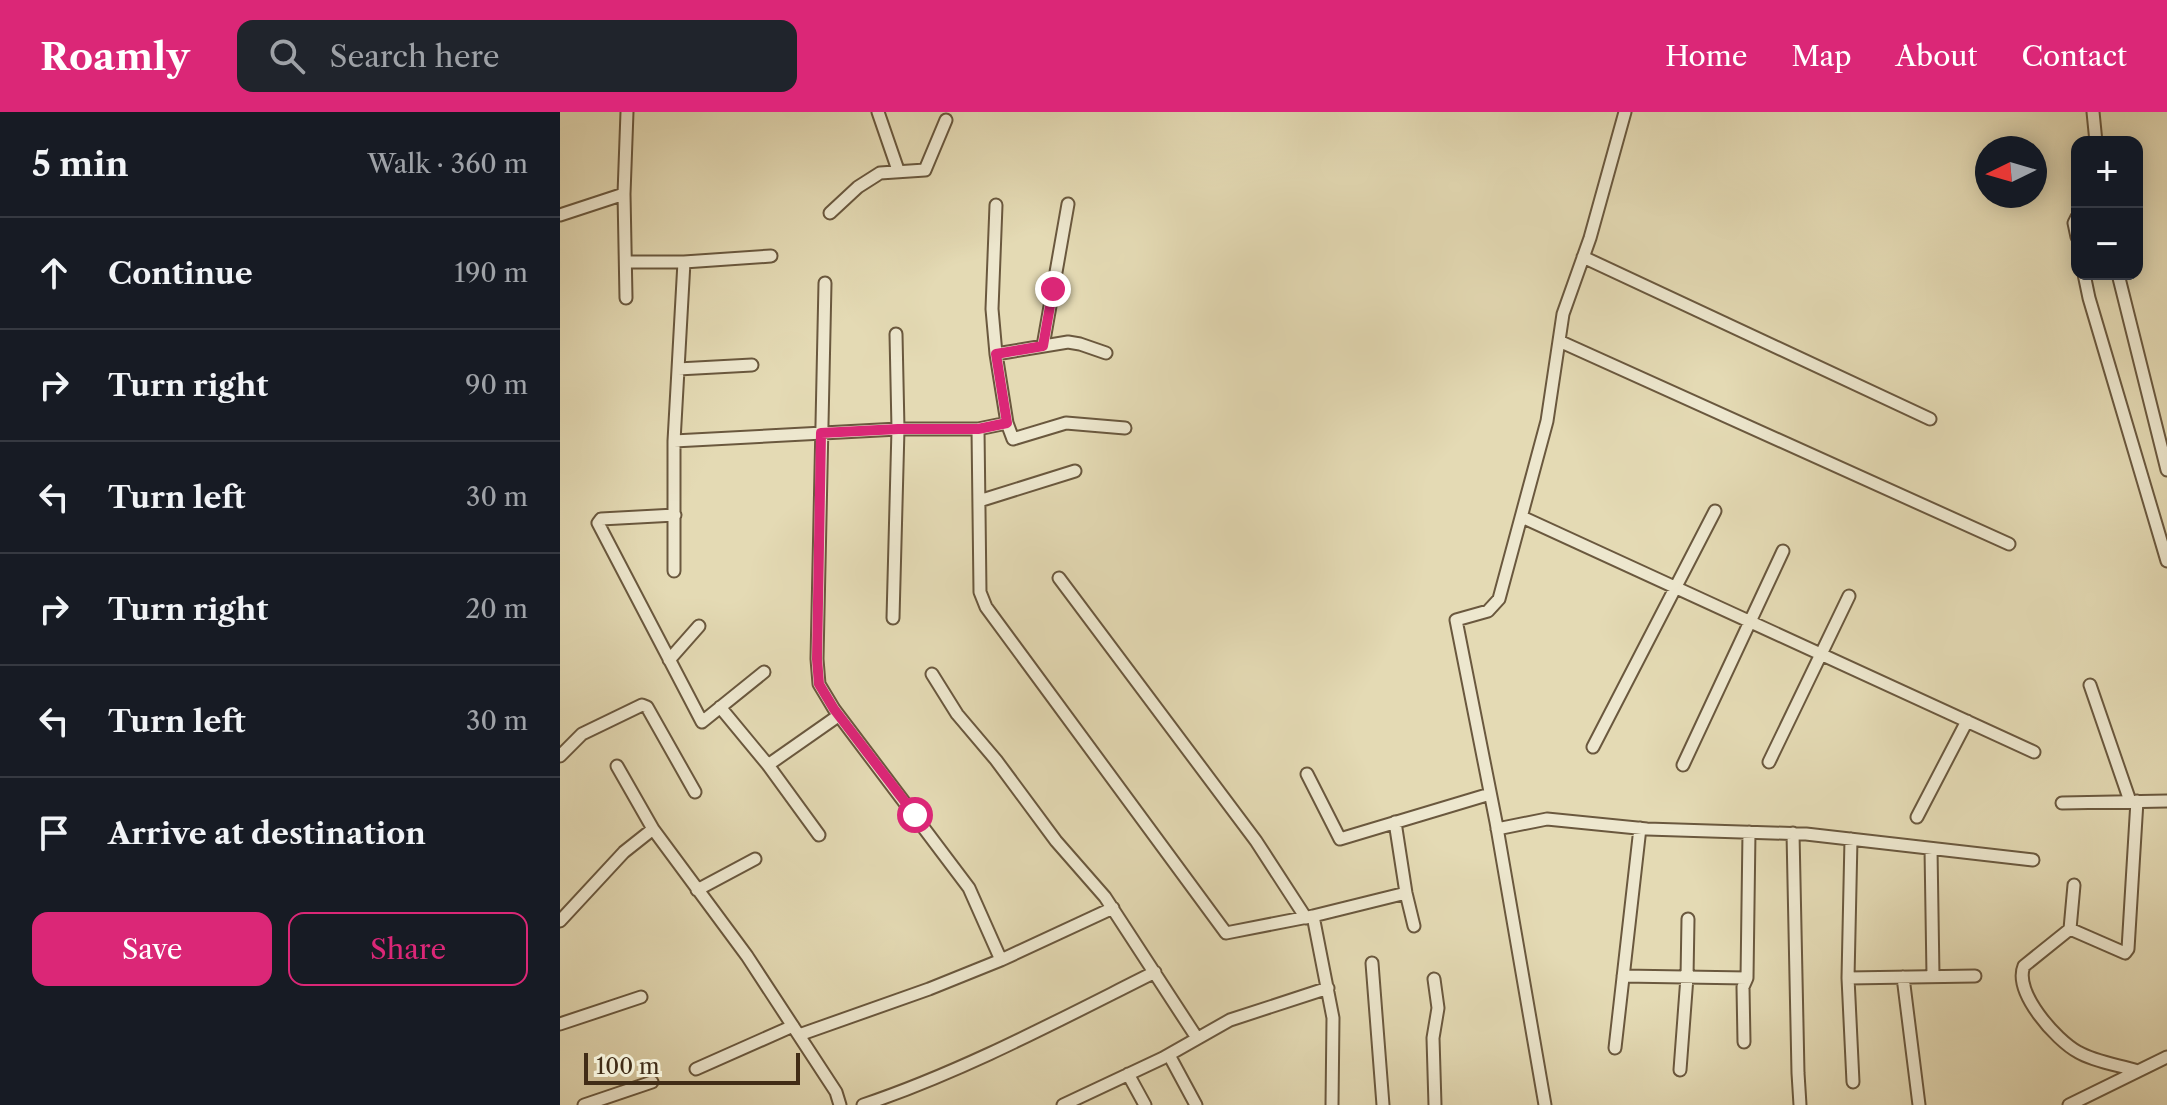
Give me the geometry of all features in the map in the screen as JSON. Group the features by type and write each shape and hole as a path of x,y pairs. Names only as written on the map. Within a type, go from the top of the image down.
{"street":[{"path":"626,298 624,194 627,112"},
{"path":"878,112 898,170"},
{"path":"1545,1105 1497,829 1456,620 1488,611 1499,599 1547,421 1563,314 1625,112"},
{"path":"2093,112 2095,136"},
{"path":"830,213 880,173 925,170 946,120"},
{"path":"560,215 624,194"},
{"path":"1043,346 1068,204"},
{"path":"996,205 992,309 1007,423 1013,439 1066,423 1125,428"},
{"path":"627,262 771,256"},
{"path":"1583,257 1930,419"},
{"path":"674,571 674,441 684,262"},
{"path":"2085,280 2167,561"},
{"path":"2120,280 2167,470"},
{"path":"825,283 819,684 838,716 969,888 1001,960"},
{"path":"893,618 898,429 896,334"},
{"path":"1559,341 2009,544"},
{"path":"996,354 1068,342 1106,353"},
{"path":"678,369 752,365"},
{"path":"674,441 898,429 978,429 1007,423"},
{"path":"978,429 980,592 986,607 1226,933 1406,893"},
{"path":"979,501 1075,471"},
{"path":"1593,747 1715,511"},
{"path":"675,515 601,519 598,523 702,722 764,672"},
{"path":"1522,517 2034,752"},
{"path":"1683,765 1783,551"},
{"path":"1059,578 1256,841 1309,917 1333,1018 1332,1105"},
{"path":"1769,762 1849,596"},
{"path":"669,660 699,626"},
{"path":"932,674 957,714 1113,908 1197,1038"},
{"path":"2070,929 2125,953 2128,949 2133,801 2090,685"},
{"path":"560,756 582,734 642,705 647,707 695,792"},
{"path":"720,707 768,765 819,835"},
{"path":"768,765 838,716"},
{"path":"1917,817 1967,721"},
{"path":"617,766 653,829 747,956 836,1092 840,1105"},
{"path":"1307,774 1340,839 1490,794"},
{"path":"2062,803 2167,801"},
{"path":"1497,829 1547,819 1640,828 1793,833 2033,860"},
{"path":"1395,822 1414,926"},
{"path":"1615,1048 1640,828"},
{"path":"560,921 624,852 653,829"},
{"path":"1744,1042 1749,832"},
{"path":"1793,833 1800,1105"},
{"path":"1851,839 1848,978 1853,1082"},
{"path":"1931,849 1933,976"},
{"path":"697,890 755,859"},
{"path":"2074,885 2070,929 2024,966 2022,982 2035,1008 2060,1040 2080,1053 2138,1071"},
{"path":"696,1069 796,1030 1001,960 1113,908"},
{"path":"1680,1070 1688,919"},
{"path":"1372,963 1383,1105"},
{"path":"863,1105 915,1087 996,1051 1155,972"},
{"path":"1623,976 1747,978"},
{"path":"1848,978 1975,976"},
{"path":"1903,977 1919,1105"},
{"path":"1434,979 1438,1008 1433,1038 1435,1105"},
{"path":"1063,1105 1169,1055 1230,1020 1328,988"},
{"path":"560,1024 641,997"},
{"path":"1169,1055 1196,1105"},
{"path":"2069,1105 2167,1057"},
{"path":"1128,1074 1145,1105"},
{"path":"584,1105 652,1082"}],"route":[{"path":"915,815 834,709 819,684 821,433 978,429 1007,423 996,354 1043,346 1053,289"}]}
